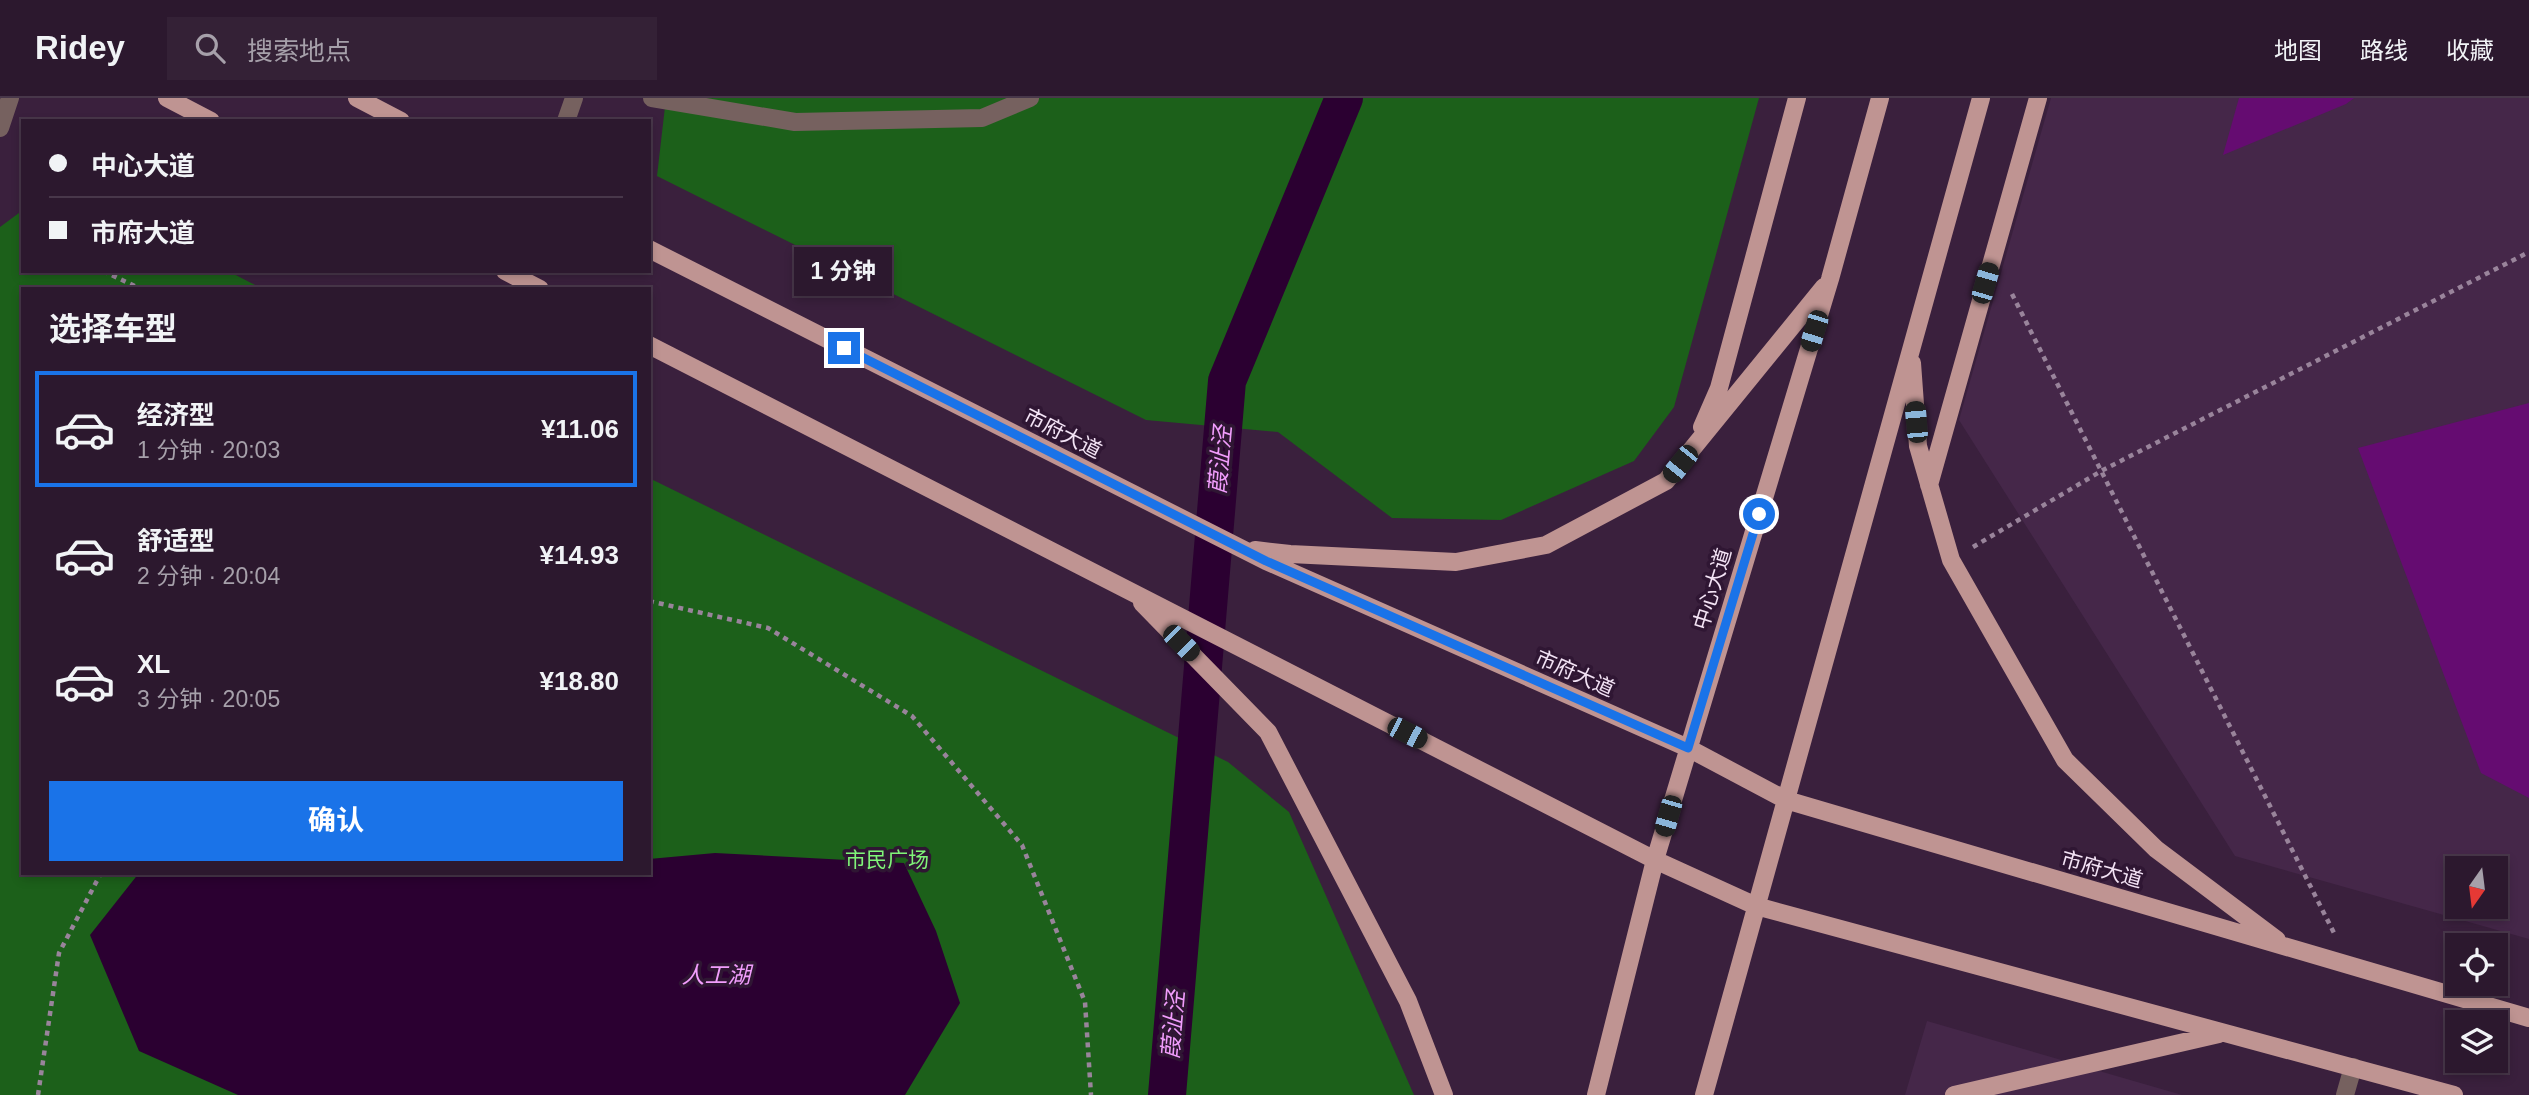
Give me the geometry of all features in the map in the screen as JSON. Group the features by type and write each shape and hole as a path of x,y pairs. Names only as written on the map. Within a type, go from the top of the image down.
{"main road":[{"path":"167,98 207,119"},
{"path":"358,98 397,119"},
{"path":"1694,448 1719,388 1797,98"},
{"name":"中心大道","path":"1596,1095 1655,860 1830,279 1880,98"},
{"path":"1704,1095 1981,98"},
{"path":"1929,485 2038,98"},
{"name":"市府大道","path":"651,250 1241,548 1688,748 1786,800 2529,1018"},
{"path":"509,273 536,287"},
{"path":"1241,548 1290,554 1455,562 1546,545 1666,481 1830,279"},
{"path":"651,346 1655,860 1756,906 2454,1095"},
{"path":"1910,349 1918,446 1951,560 2065,760 2157,849 2286,946"},
{"path":"1129,590 1268,732 1408,1001 1444,1095"},
{"path":"1954,1095 2222,1033"}],"street":[{"path":"0,128 10,98"},
{"path":"567,119 574,98"},
{"path":"652,98 795,122 982,118 1030,98"},
{"path":"2344,1095 2353,1067"}],"path":[{"path":"1951,560 2103,470 2529,252"},
{"path":"1993,258 2103,470 2352,968"},
{"path":"107,273 137,287"},
{"path":"651,601 768,628 912,716 1022,845 1085,1002 1091,1095"},
{"path":"38,1095 59,953 100,875"}],"shaded area":[{"path":"2051,98 2529,98 2529,939 2458,919 2508,919 2508,856 2445,856 2445,915 2235,856 1959,420"},
{"path":"1927,1021 2182,1095 1905,1095"}],"green space":[{"path":"666,98 1759,98 1674,407 1634,461 1501,520 1392,518 1278,432 1146,420 657,176"},
{"name":"市民广场","path":"21,211 21,273 232,273 259,287 21,287 21,875 651,875 651,479 1228,762 1289,812 1414,1095 0,1095 0,227"}],"water":[{"name":"人工湖","path":"715,853 904,863 936,931 960,1003 905,1095 238,1095 139,1051 90,935 137,875 651,875 651,859"}],"building":[{"path":"2239,98 2354,98 2346,104 2223,155"},
{"path":"2529,403 2529,798 2481,773 2358,448"}],"waterway":[{"name":"葭沚泾","path":"1167,1095 1227,381 1344,98"}],"route":[{"path":"844,348 1266,561 1688,748 1759,514"}]}
